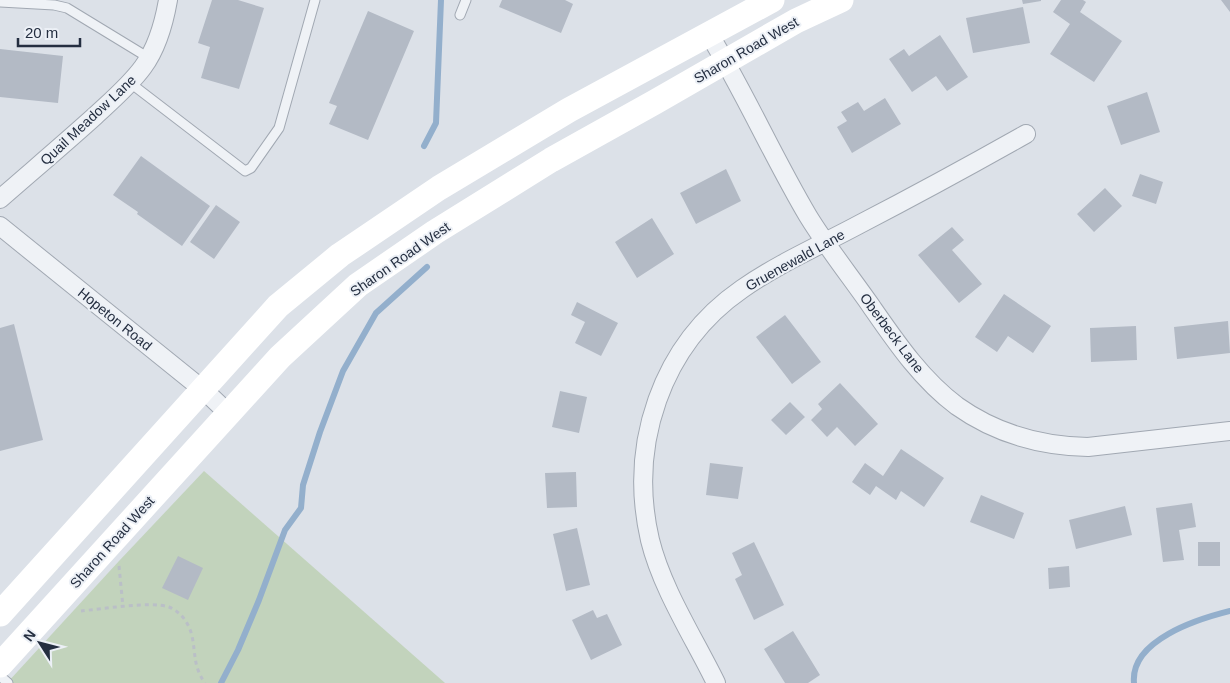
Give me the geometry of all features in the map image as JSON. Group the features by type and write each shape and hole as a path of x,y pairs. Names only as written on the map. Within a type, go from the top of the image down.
{"main road":[{"path":"0,614 278,306 340,255 439,188 569,110 772,0"},
{"name":"Sharon Road West","path":"0,665 280,357 358,285 435,232 551,160 796,21 840,0"}],"street":[{"name":"Quail Meadow Lane","path":"0,199 64,144 143,68 156,46 166,14 168,0"},
{"name":"Oberbeck Lane","path":"709,34 809,217 904,353 928,381 957,406 986,424 1027,440 1070,447 1088,447 1230,431"},
{"name":"Gruenewald Lane","path":"716,683 660,572 650,541 646,520 643,478 646,438 656,401 673,365 704,322 741,289 776,267 1026,134"},
{"name":"Hopeton Road","path":"0,226 203,390 228,414"}],"lane":[{"path":"129,82 245,171 251,168 279,128 315,0"},
{"path":"460,15 466,0"},
{"path":"0,2 16,1 68,8 149,58"},
{"path":"0,676 8,683"}],"path":[{"path":"119,561 123,607"},
{"path":"73,612 123,607 167,606 181,615 186,621 192,635 196,666 205,683"}],"green space":[{"path":"204,471 445,683 7,683"}],"building":[{"path":"212,0 238,0 264,8 239,89 201,78 210,47 198,43"},
{"path":"502,0 565,0 573,4 561,33 499,7"},
{"path":"1022,0 1041,0 1041,1 1023,4"},
{"path":"1061,0 1083,0 1086,2 1080,12 1122,41 1094,82 1050,54 1070,24 1053,12"},
{"path":"1221,0 1230,0 1230,12"},
{"path":"1023,7 1030,43 973,53 966,18"},
{"path":"368,11 414,31 368,140 329,124 337,106 329,103"},
{"path":"940,35 968,77 947,91 936,76 912,92 889,59 904,49 909,56"},
{"path":"0,49 63,56 58,103 0,97"},
{"path":"1147,92 1160,132 1121,145 1107,106"},
{"path":"885,98 901,124 852,153 837,127 847,121 841,112 858,102 864,111"},
{"path":"141,156 210,206 182,246 113,195"},
{"path":"726,169 741,201 696,224 680,193"},
{"path":"1140,174 1163,182 1156,204 1132,196"},
{"path":"1105,188 1122,206 1094,232 1077,214"},
{"path":"216,205 240,222 214,259 190,242"},
{"path":"652,218 674,254 637,278 615,242"},
{"path":"952,227 964,240 952,250 982,284 959,303 918,255"},
{"path":"1004,294 1051,326 1033,353 1008,336 997,352 975,337"},
{"path":"577,302 618,323 601,356 575,343 585,322 571,315"},
{"path":"785,315 821,362 792,384 756,337"},
{"path":"1228,321 1230,353 1177,359 1174,327"},
{"path":"14,324 43,440 0,451 0,328"},
{"path":"1136,326 1137,360 1091,362 1090,328"},
{"path":"840,383 878,424 855,446 837,427 827,437 811,420 822,409 818,404"},
{"path":"560,391 587,397 579,433 552,427"},
{"path":"790,402 805,417 786,435 771,420"},
{"path":"901,449 944,478 924,507 901,491 896,500 876,486 870,495 852,482 865,463 883,476"},
{"path":"710,463 743,467 738,499 706,495"},
{"path":"576,472 577,507 547,508 545,473"},
{"path":"981,495 1024,513 1014,539 970,522"},
{"path":"1192,503 1196,527 1179,530 1184,560 1163,562 1156,508"},
{"path":"1125,506 1132,535 1076,549 1069,520"},
{"path":"577,528 590,585 566,591 553,534"},
{"path":"754,542 784,605 754,620 735,579 742,575 732,553"},
{"path":"1198,542 1220,542 1220,566 1198,566"},
{"path":"178,556 203,568 188,600 162,588"},
{"path":"1069,566 1070,587 1049,589 1048,568"},
{"path":"593,610 597,618 607,614 622,645 591,660 572,620"},
{"path":"793,631 820,675 808,683 785,683 764,649"}],"waterway":[{"path":"424,146 436,123 441,0"},
{"path":"221,683 238,650 259,600 285,530 301,508 303,485 320,432 343,371 376,313 427,267"},
{"path":"1134,683 1136,668 1143,655 1154,643 1185,626 1230,611"}]}
